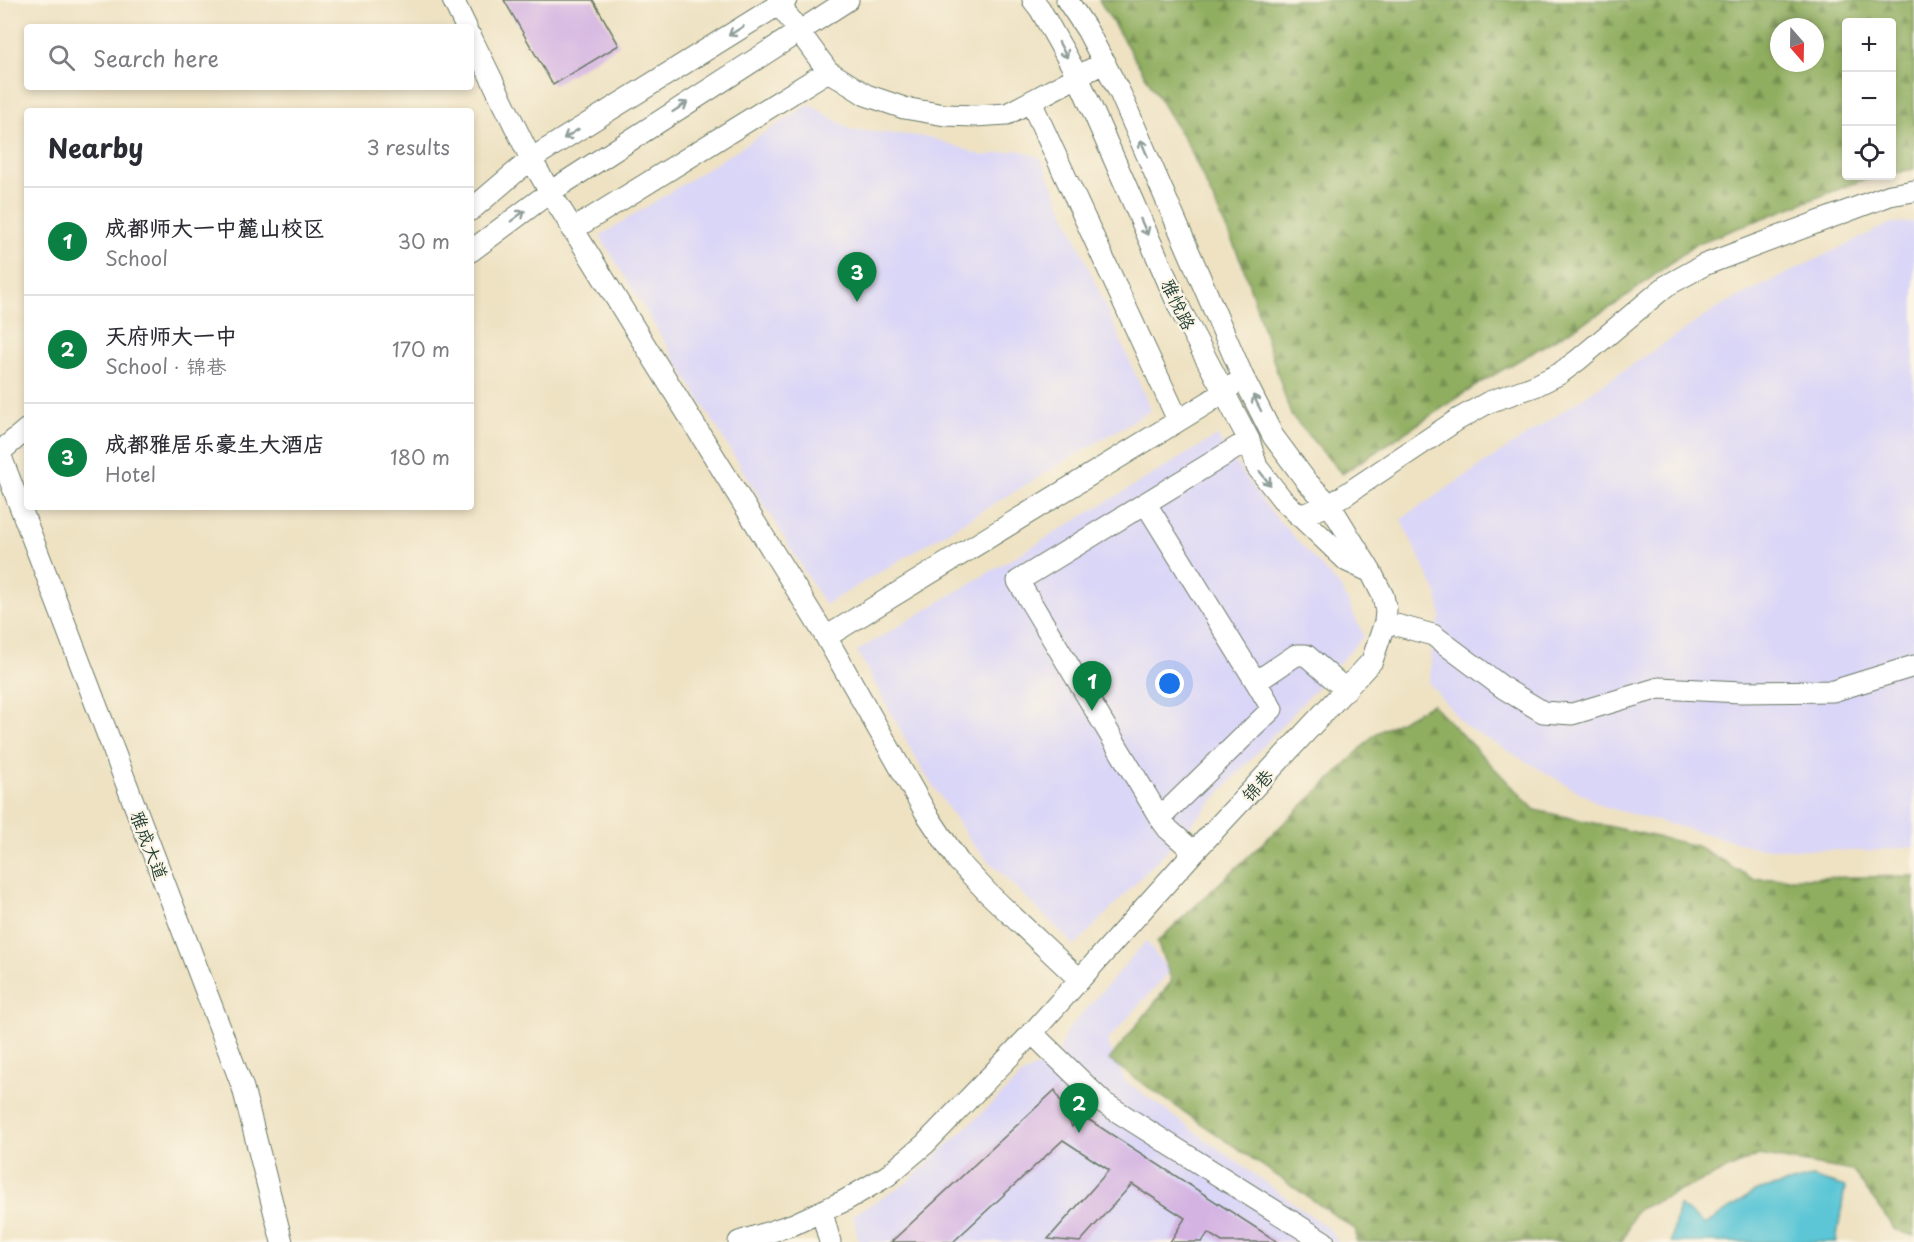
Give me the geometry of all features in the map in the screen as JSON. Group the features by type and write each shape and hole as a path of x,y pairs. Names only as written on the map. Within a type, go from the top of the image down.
{"street":[{"path":"453,0 465,24"},
{"path":"474,249 550,192 848,0"},
{"name":"雅悦路","path":"1033,0 1078,77 1180,309 1248,440 1257,467 1282,499 1347,561 1371,572"},
{"name":"锦巷","path":"739,1242 822,1212 887,1176 925,1144 1032,1033 1194,852 1372,661 1385,622 1386,610 1383,597 1371,572 1330,505 1307,482 1273,436 1243,377 1121,94 1087,30 1067,0"},
{"path":"474,207 531,159 782,2 798,31 828,71 866,95 904,108 945,115 1007,114 1105,62"},
{"path":"474,43 531,159 572,230 826,637 926,813 958,861 988,893 1080,980"},
{"path":"572,230 828,71"},
{"path":"1031,102 1178,420"},
{"path":"1299,516 1330,505 1457,420 1489,402 1535,386 1559,374 1666,286 1704,265 1890,195 1914,190"},
{"path":"826,637 1224,393 1243,377"},
{"path":"0,453 24,432"},
{"path":"1194,852 1173,834 1160,818 1018,581 1248,440"},
{"path":"0,453 24,450"},
{"name":"雅成大道","path":"0,453 243,1088 282,1242"},
{"path":"1146,504 1272,709 1160,818"},
{"path":"1385,622 1433,635 1505,689 1543,712 1572,714 1659,688 1741,692 1833,690 1914,666"},
{"path":"1257,682 1296,654 1305,655 1346,690"},
{"path":"1032,1033 1104,1103 1324,1242"},
{"path":"822,1212 830,1242"}],"shaded area":[{"path":"810,104 851,130 929,137 984,156 1018,150 1041,158 1151,410 825,605 600,236"},
{"path":"1914,222 1914,847 1865,851 1759,848 1605,807 1465,726 1429,683 1433,635 1441,617 1437,594 1401,519 1722,305 1891,223"},
{"path":"1217,436 1266,506 1342,589 1364,636 1178,839 1075,946 974,846 923,771 857,651"},
{"path":"1146,941 1169,972 1107,1041 1125,1081 1328,1228 1339,1242 859,1242 853,1215 905,1184 1025,1073 1057,1057 1066,1032"}],"green space":[{"path":"1099,0 1914,0 1914,169 1896,173 1896,18 1842,18 1842,180 1865,180 1696,244 1616,304 1483,381 1342,474 1291,415 1242,263 1189,147"},
{"path":"1432,704 1535,810 1697,846 1753,879 1914,876 1914,1236 1895,1230 1853,1171 1759,1155 1635,1211 1622,1242 1356,1242 1356,1230 1109,1060 1172,981 1157,942 1333,777 1375,734"}],"water":[{"path":"1812,1177 1845,1187 1836,1242 1671,1242 1679,1205 1705,1225 1756,1191"}],"building":[{"path":"504,0 593,0 619,45 553,85"},
{"path":"1055,1090 1072,1127 1080,1114 1278,1242 1222,1242 1208,1233 1202,1242 1170,1242 1185,1218 1132,1184 1080,1242 1048,1239 1109,1170 1063,1140 953,1242 891,1242"}],"place":[{"name":"成都雅居乐豪生大酒店","path":"857,302"},
{"name":"成都师大一中麓山校区","path":"1092,711"},
{"name":"天府师大一中","path":"1079,1133"}]}
